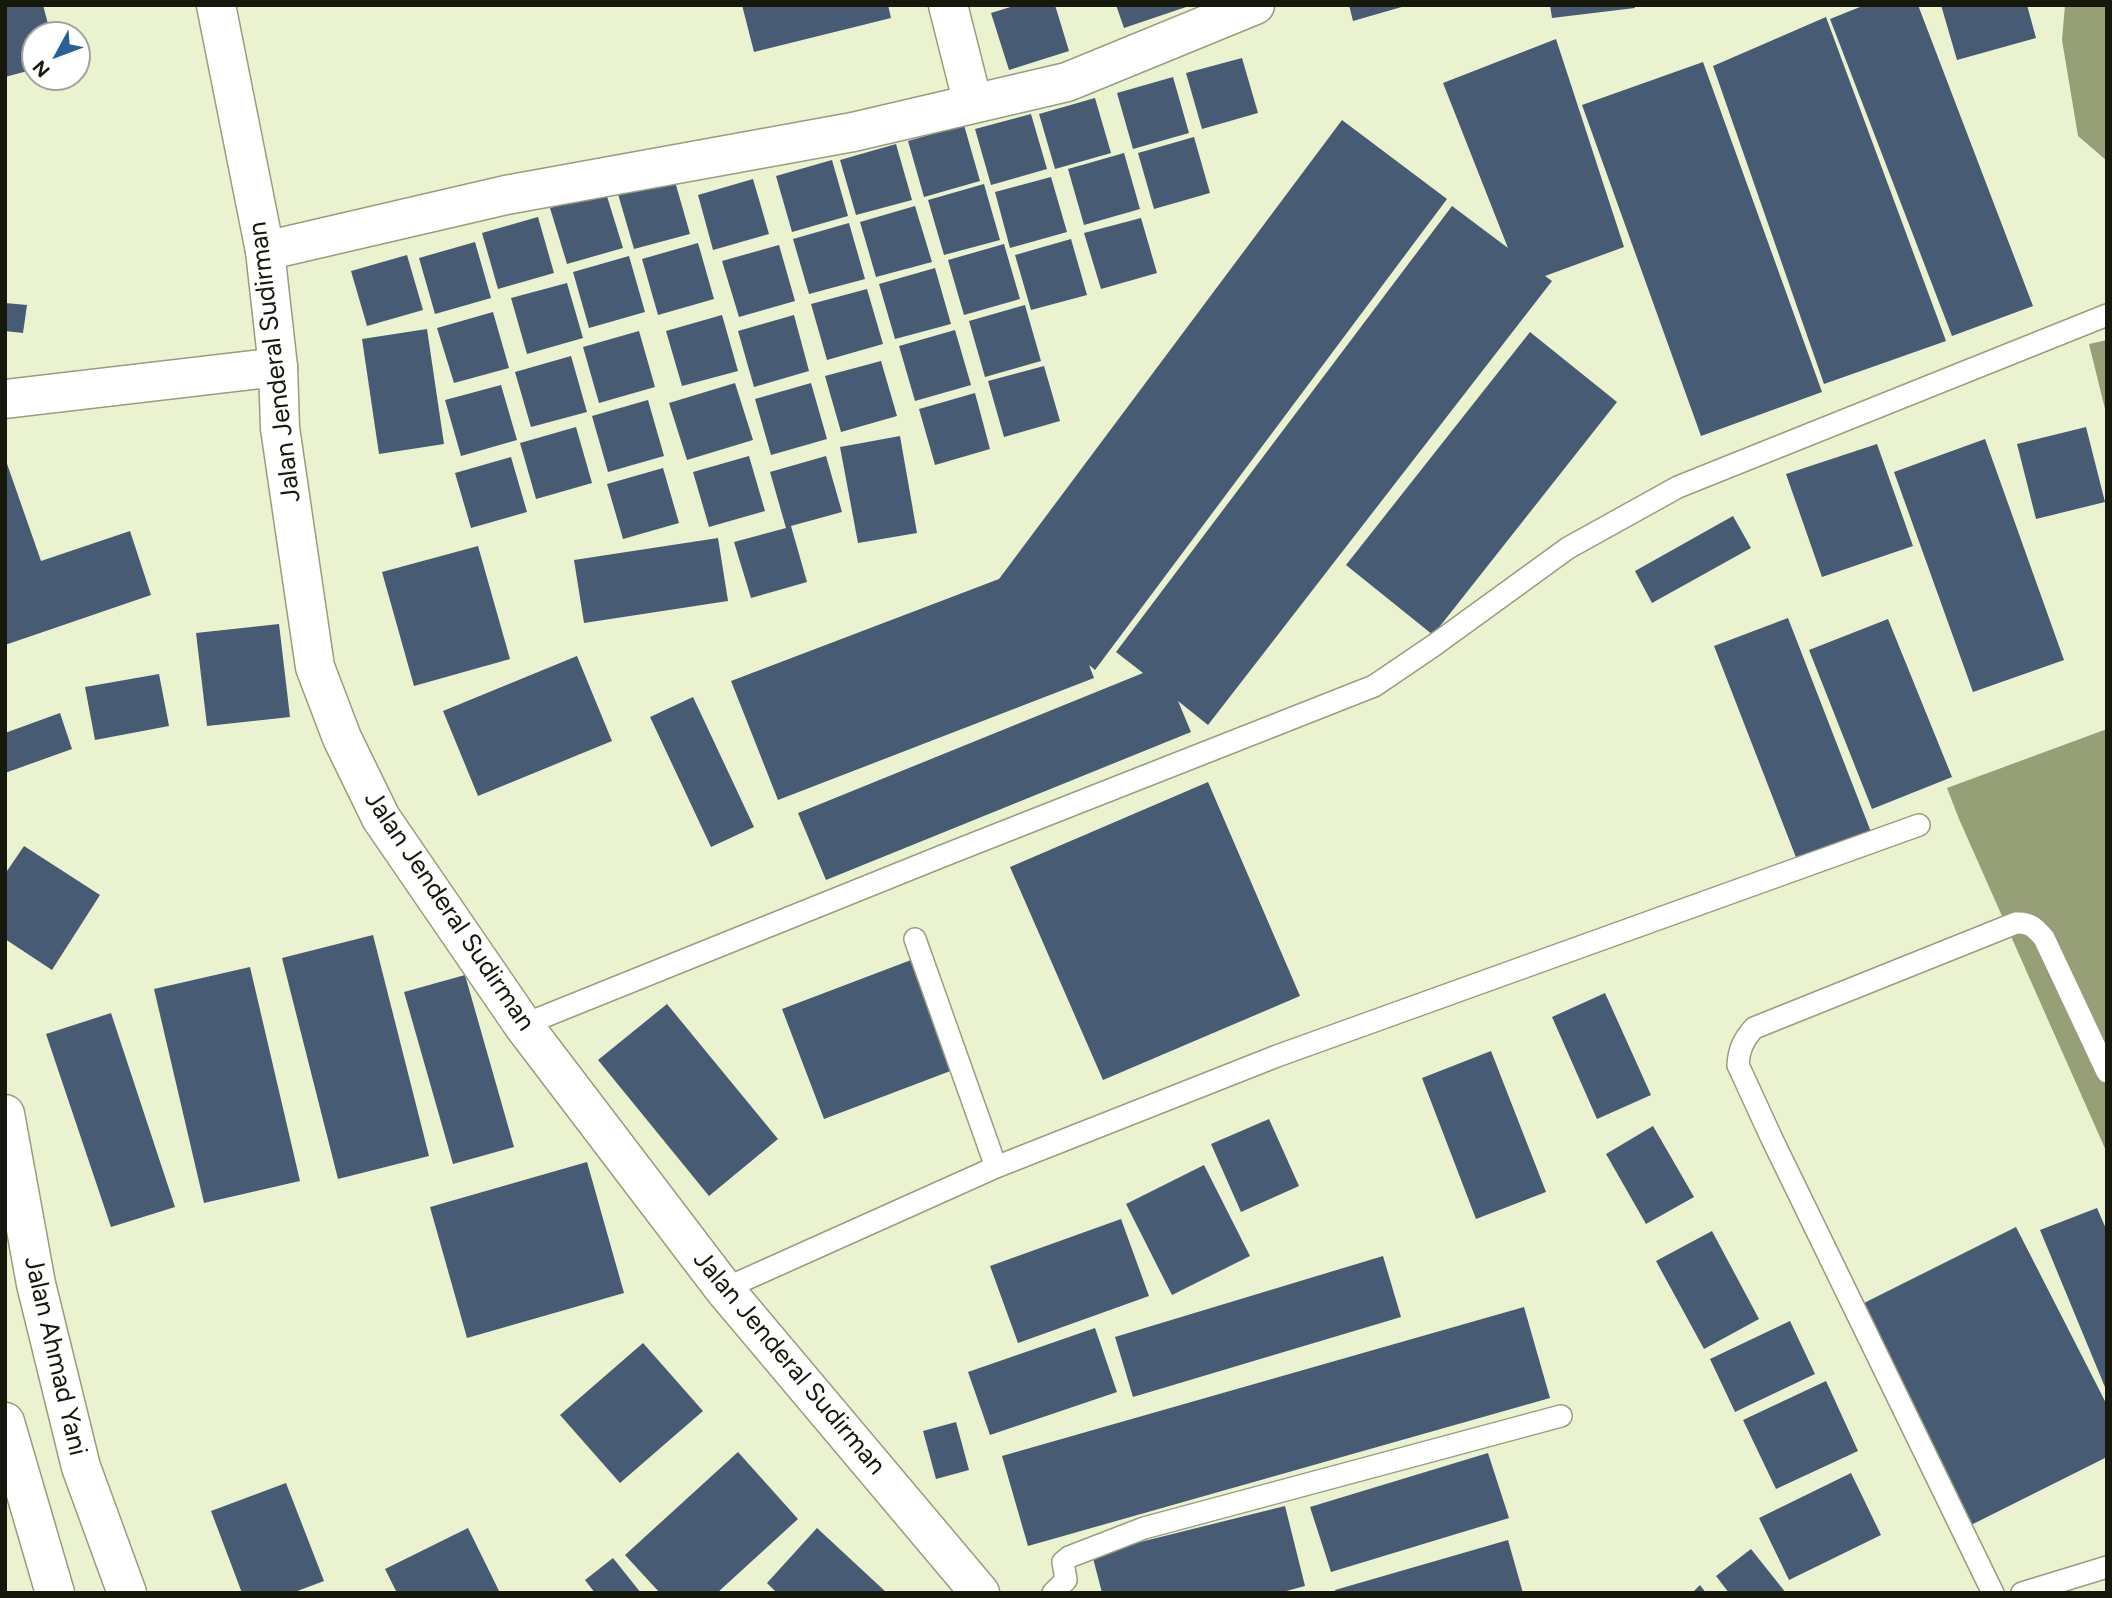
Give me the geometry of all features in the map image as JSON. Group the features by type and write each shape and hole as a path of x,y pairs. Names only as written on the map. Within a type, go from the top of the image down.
{"main road":[{"name":"Jalan Jenderal Sudirman","path":"216,5 265,251 278,367 280,428 315,667 342,738 381,818 523,1025 724,1289 980,1593"},
{"path":"948,5 973,104"},
{"path":"265,251 506,195 853,132 1067,82 1255,5"},
{"path":"5,399 278,367"},
{"name":"Jalan Ahmad Yani","path":"5,1114 36,1284 81,1467 127,1593"},
{"path":"5,1422 14,1484 55,1593"}],"lane":[{"path":"523,1025 1374,686 1568,548 1678,487 2107,315"},
{"path":"724,1289 996,1167 1277,1056 1919,825"},
{"path":"1993,1593 1772,1139 1738,1065 1739,1052 1742,1043 1754,1028 2024,922 2032,925 2044,938 2107,1072"},
{"path":"915,939 996,1167"},
{"path":"1053,1593 1066,1580 1063,1562 1069,1557 1144,1528 1561,1416"},
{"path":"2022,1593 2107,1567"}],"shaded area":[{"path":"2065,5 2107,5 2107,161 2078,136 2062,40"},
{"path":"2107,340 2107,417 2089,344"},
{"path":"2107,729 2107,1153 1947,788"}],"building":[{"path":"5,5 43,5 47,21 21,21 21,73 5,77"},
{"path":"742,5 888,5 891,18 754,52"},
{"path":"1017,5 1055,5 1069,51 1009,70 991,13"},
{"path":"1116,5 1189,5 1189,6 1124,28"},
{"path":"1349,5 1405,5 1405,6 1353,21"},
{"path":"1550,5 1634,5 1635,8 1552,18"},
{"path":"1865,5 1918,5 2033,306 1952,336 1830,19"},
{"path":"1941,5 2027,5 2036,38 1957,60"},
{"path":"1826,17 1946,341 1824,384 1713,66"},
{"path":"1556,39 1624,247 1545,276 1552,281 1208,725 1178,701 1191,732 826,880 798,813 1143,673 1116,652 1452,206 1508,248 1443,83"},
{"path":"1242,58 1258,113 1202,129 1186,73"},
{"path":"1703,62 1822,392 1701,436 1582,105"},
{"path":"1173,77 1189,133 1133,149 1117,93"},
{"path":"1095,98 1111,153 1055,169 1039,114"},
{"path":"1031,114 1047,169 991,185 975,129"},
{"path":"1342,120 1447,199 1095,670 1089,665 1094,678 778,800 731,681 999,579"},
{"path":"964,125 980,181 924,197 908,141"},
{"path":"1194,137 1210,193 1154,209 1138,153"},
{"path":"896,144 912,200 856,215 840,160"},
{"path":"1124,153 1140,209 1084,225 1068,169"},
{"path":"832,160 848,216 792,232 776,176"},
{"path":"1051,177 1067,232 1010,248 995,192"},
{"path":"674,178 690,234 634,249 618,194"},
{"path":"753,179 769,234 713,250 698,195"},
{"path":"984,184 1000,240 944,255 928,200"},
{"path":"606,193 623,248 567,264 550,208"},
{"path":"915,206 932,262 876,277 860,222"},
{"path":"538,217 554,273 498,289 482,233"},
{"path":"1141,218 1157,273 1101,289 1084,233"},
{"path":"849,223 865,279 809,294 793,239"},
{"path":"1071,239 1087,295 1031,310 1015,255"},
{"path":"475,242 491,298 435,314 419,258"},
{"path":"698,243 714,299 658,315 642,259"},
{"path":"1004,244 1020,299 964,315 948,260"},
{"path":"779,245 795,301 739,317 722,261"},
{"path":"407,255 423,310 367,326 351,271"},
{"path":"629,256 645,312 589,328 573,272"},
{"path":"935,268 951,324 895,339 879,284"},
{"path":"567,283 583,338 527,354 511,298"},
{"path":"867,289 883,344 827,360 811,304"},
{"path":"5,303 27,305 23,333 5,331"},
{"path":"1025,305 1041,361 985,377 969,321"},
{"path":"493,312 509,368 454,383 437,328"},
{"path":"722,315 738,371 682,386 666,331"},
{"path":"794,315 809,371 754,387 738,331"},
{"path":"427,329 444,444 379,454 362,339"},
{"path":"955,330 971,385 915,401 899,346"},
{"path":"639,331 655,387 599,403 583,347"},
{"path":"1530,332 1617,402 1433,635 1346,565"},
{"path":"571,356 587,412 531,427 515,372"},
{"path":"881,361 897,416 841,432 825,376"},
{"path":"1044,366 1060,421 1004,437 988,381"},
{"path":"735,383 753,440 687,460 669,403"},
{"path":"811,383 827,439 771,455 755,399"},
{"path":"501,385 517,440 461,456 445,400"},
{"path":"975,393 990,449 935,465 919,409"},
{"path":"648,400 664,456 608,472 592,416"},
{"path":"576,427 592,483 536,499 520,443"},
{"path":"2086,427 2105,502 2036,519 2017,444"},
{"path":"900,436 917,533 858,543 840,447"},
{"path":"1985,439 2064,660 1973,692 1894,472"},
{"path":"1877,444 1913,546 1822,577 1786,474"},
{"path":"749,456 765,511 709,527 693,472"},
{"path":"826,456 842,512 791,526 807,582 751,598 734,542 786,528 770,472"},
{"path":"511,457 527,512 471,528 455,473"},
{"path":"5,458 41,561 130,531 151,595 5,645"},
{"path":"663,468 679,523 623,539 607,484"},
{"path":"1733,516 1751,548 1652,603 1635,571"},
{"path":"718,538 728,601 584,623 574,560"},
{"path":"478,546 510,659 414,686 382,572"},
{"path":"1788,618 1871,832 1797,860 1714,646"},
{"path":"1888,619 1952,777 1872,809 1809,650"},
{"path":"279,624 290,717 207,726 196,633"},
{"path":"577,656 612,741 478,796 443,711"},
{"path":"159,674 169,726 95,740 85,687"},
{"path":"693,697 754,827 711,847 650,717"},
{"path":"60,713 72,749 5,773 5,733"},
{"path":"1208,782 1300,996 1103,1080 1010,867"},
{"path":"24,846 100,895 52,970 5,939 5,874"},
{"path":"373,935 429,1156 338,1179 282,958"},
{"path":"911,960 953,1070 824,1119 782,1009"},
{"path":"250,967 300,1181 204,1203 154,989"},
{"path":"465,975 514,1147 453,1164 404,992"},
{"path":"1605,993 1651,1095 1597,1119 1552,1017"},
{"path":"667,1004 778,1139 709,1196 598,1060"},
{"path":"111,1013 175,1207 111,1227 46,1034"},
{"path":"1491,1051 1546,1192 1476,1219 1422,1078"},
{"path":"1269,1119 1299,1186 1241,1212 1211,1144"},
{"path":"1653,1126 1694,1197 1646,1224 1606,1154"},
{"path":"587,1162 624,1293 467,1338 430,1207"},
{"path":"1204,1165 1250,1256 1172,1295 1126,1204"},
{"path":"2097,1208 2107,1231 2107,1392 2040,1230"},
{"path":"1121,1219 1149,1296 1018,1343 990,1266"},
{"path":"2016,1227 2107,1405 2107,1457 1971,1525 1860,1305"},
{"path":"1712,1231 1759,1319 1704,1349 1656,1261"},
{"path":"1383,1256 1401,1317 1133,1397 1115,1337"},
{"path":"1524,1307 1550,1398 1028,1546 1002,1456"},
{"path":"1790,1321 1815,1374 1735,1412 1710,1359"},
{"path":"1095,1328 1117,1392 990,1435 968,1372"},
{"path":"643,1343 703,1411 620,1483 560,1415"},
{"path":"1826,1381 1858,1451 1776,1489 1743,1420"},
{"path":"956,1422 969,1470 936,1479 923,1431"},
{"path":"738,1452 798,1519 717,1593 660,1593 625,1555"},
{"path":"1488,1453 1509,1518 1331,1572 1310,1507"},
{"path":"1851,1473 1881,1535 1789,1580 1759,1518"},
{"path":"286,1483 324,1581 292,1593 242,1593 211,1511"},
{"path":"1285,1506 1305,1586 1279,1593 1102,1593 1092,1554"},
{"path":"468,1528 500,1593 397,1593 385,1569"},
{"path":"817,1528 887,1593 777,1593 767,1583"},
{"path":"1508,1540 1523,1593 1336,1593 1335,1590"},
{"path":"1751,1549 1786,1593 1729,1593 1716,1576"},
{"path":"613,1558 641,1593 595,1593 585,1580"},
{"path":"1700,1585 1706,1593 1692,1593"}]}
